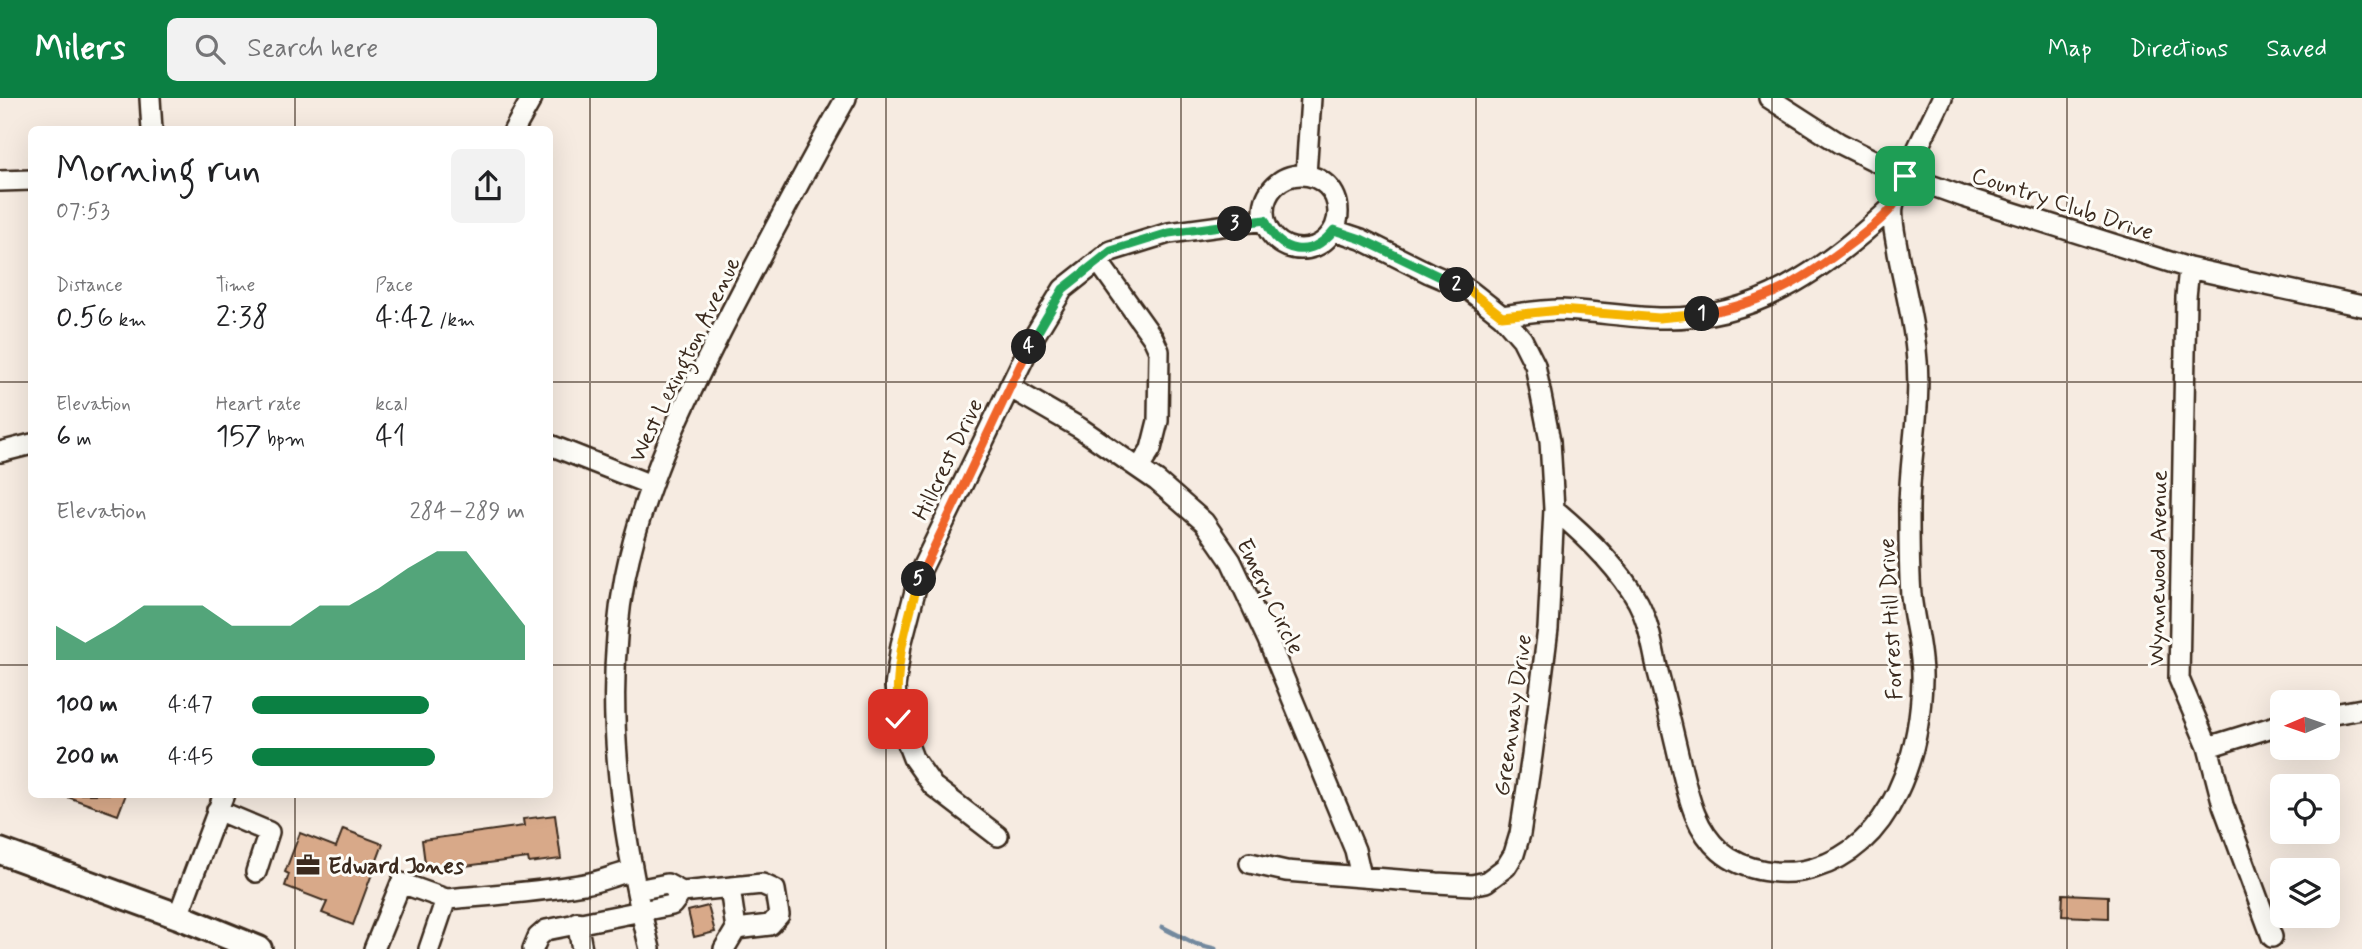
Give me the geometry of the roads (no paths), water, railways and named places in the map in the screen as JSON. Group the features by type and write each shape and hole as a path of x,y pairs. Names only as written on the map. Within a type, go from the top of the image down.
{"main road":[{"path":"0,851 260,949"}],"street":[{"path":"150,98 152,126"},
{"path":"516,126 532,98"},
{"name":"West Lexington Avenue","path":"650,949 632,871 621,788 613,685 625,577 651,485 699,374 846,98"},
{"path":"1306,175 1311,98"},
{"name":"Country Club Drive","path":"1769,98 1839,144 1905,176 1964,197 2189,268 2362,306"},
{"name":"Forrest Hill Drive","path":"1554,509 1577,528 1617,571 1638,603 1651,641 1689,799 1698,824 1721,852 1740,863 1762,870 1789,873 1833,862 1851,852 1868,837 1891,805 1904,777 1918,723 1922,679 1921,650 1911,595 1909,510 1919,406 1919,376 1912,321 1894,232 1893,206 1942,98"},
{"path":"1306,175 1318,178 1334,195 1338,206 1338,219 1326,240 1303,250 1278,242 1269,232 1265,220 1267,196 1274,187 1283,179 1306,175"},
{"path":"0,181 28,180"},
{"path":"1502,316 1560,310 1659,318 1694,316 1732,309 1786,289 1817,270 1862,235 1893,206"},
{"name":"Hillcrest Drive","path":"998,836 933,786 913,758 898,719 895,687 901,645 920,572 1035,335 1063,289 1111,251 1169,233 1265,220"},
{"name":"Greenway Drive","path":"1250,863 1286,871 1472,885 1486,882 1506,867 1514,854 1520,834 1532,755 1548,629 1554,509 1550,441 1535,365 1522,339 1502,316 1469,290 1361,239 1334,230"},
{"path":"1098,261 1153,338 1159,351 1155,439 1139,468"},
{"name":"Wynnewood Avenue","path":"2189,268 2186,297 2179,679 2208,747 2223,805 2272,937"},
{"name":"Emery Circle","path":"1009,387 1080,428 1139,468 1204,522 1231,561 1299,714 1354,850 1361,876"},
{"path":"0,452 28,445"},
{"path":"553,446 651,485"},
{"path":"2340,713 2362,709"},
{"path":"2208,747 2270,728"},
{"path":"178,916 220,802 269,832 256,873"},
{"path":"374,949 401,883 446,899 588,884 632,871"},
{"path":"637,890 667,884 682,892 762,884 775,890 779,915 770,925 736,929"},
{"path":"724,949 736,929 730,888"},
{"path":"533,949 538,937 546,930 672,905 682,892"},
{"path":"429,949 446,899"},
{"path":"577,922 582,949"}],"waterway":[{"path":"1162,927 1195,944 1215,949"}],"place":[{"name":"Edward Jones","path":"308,865"}]}
